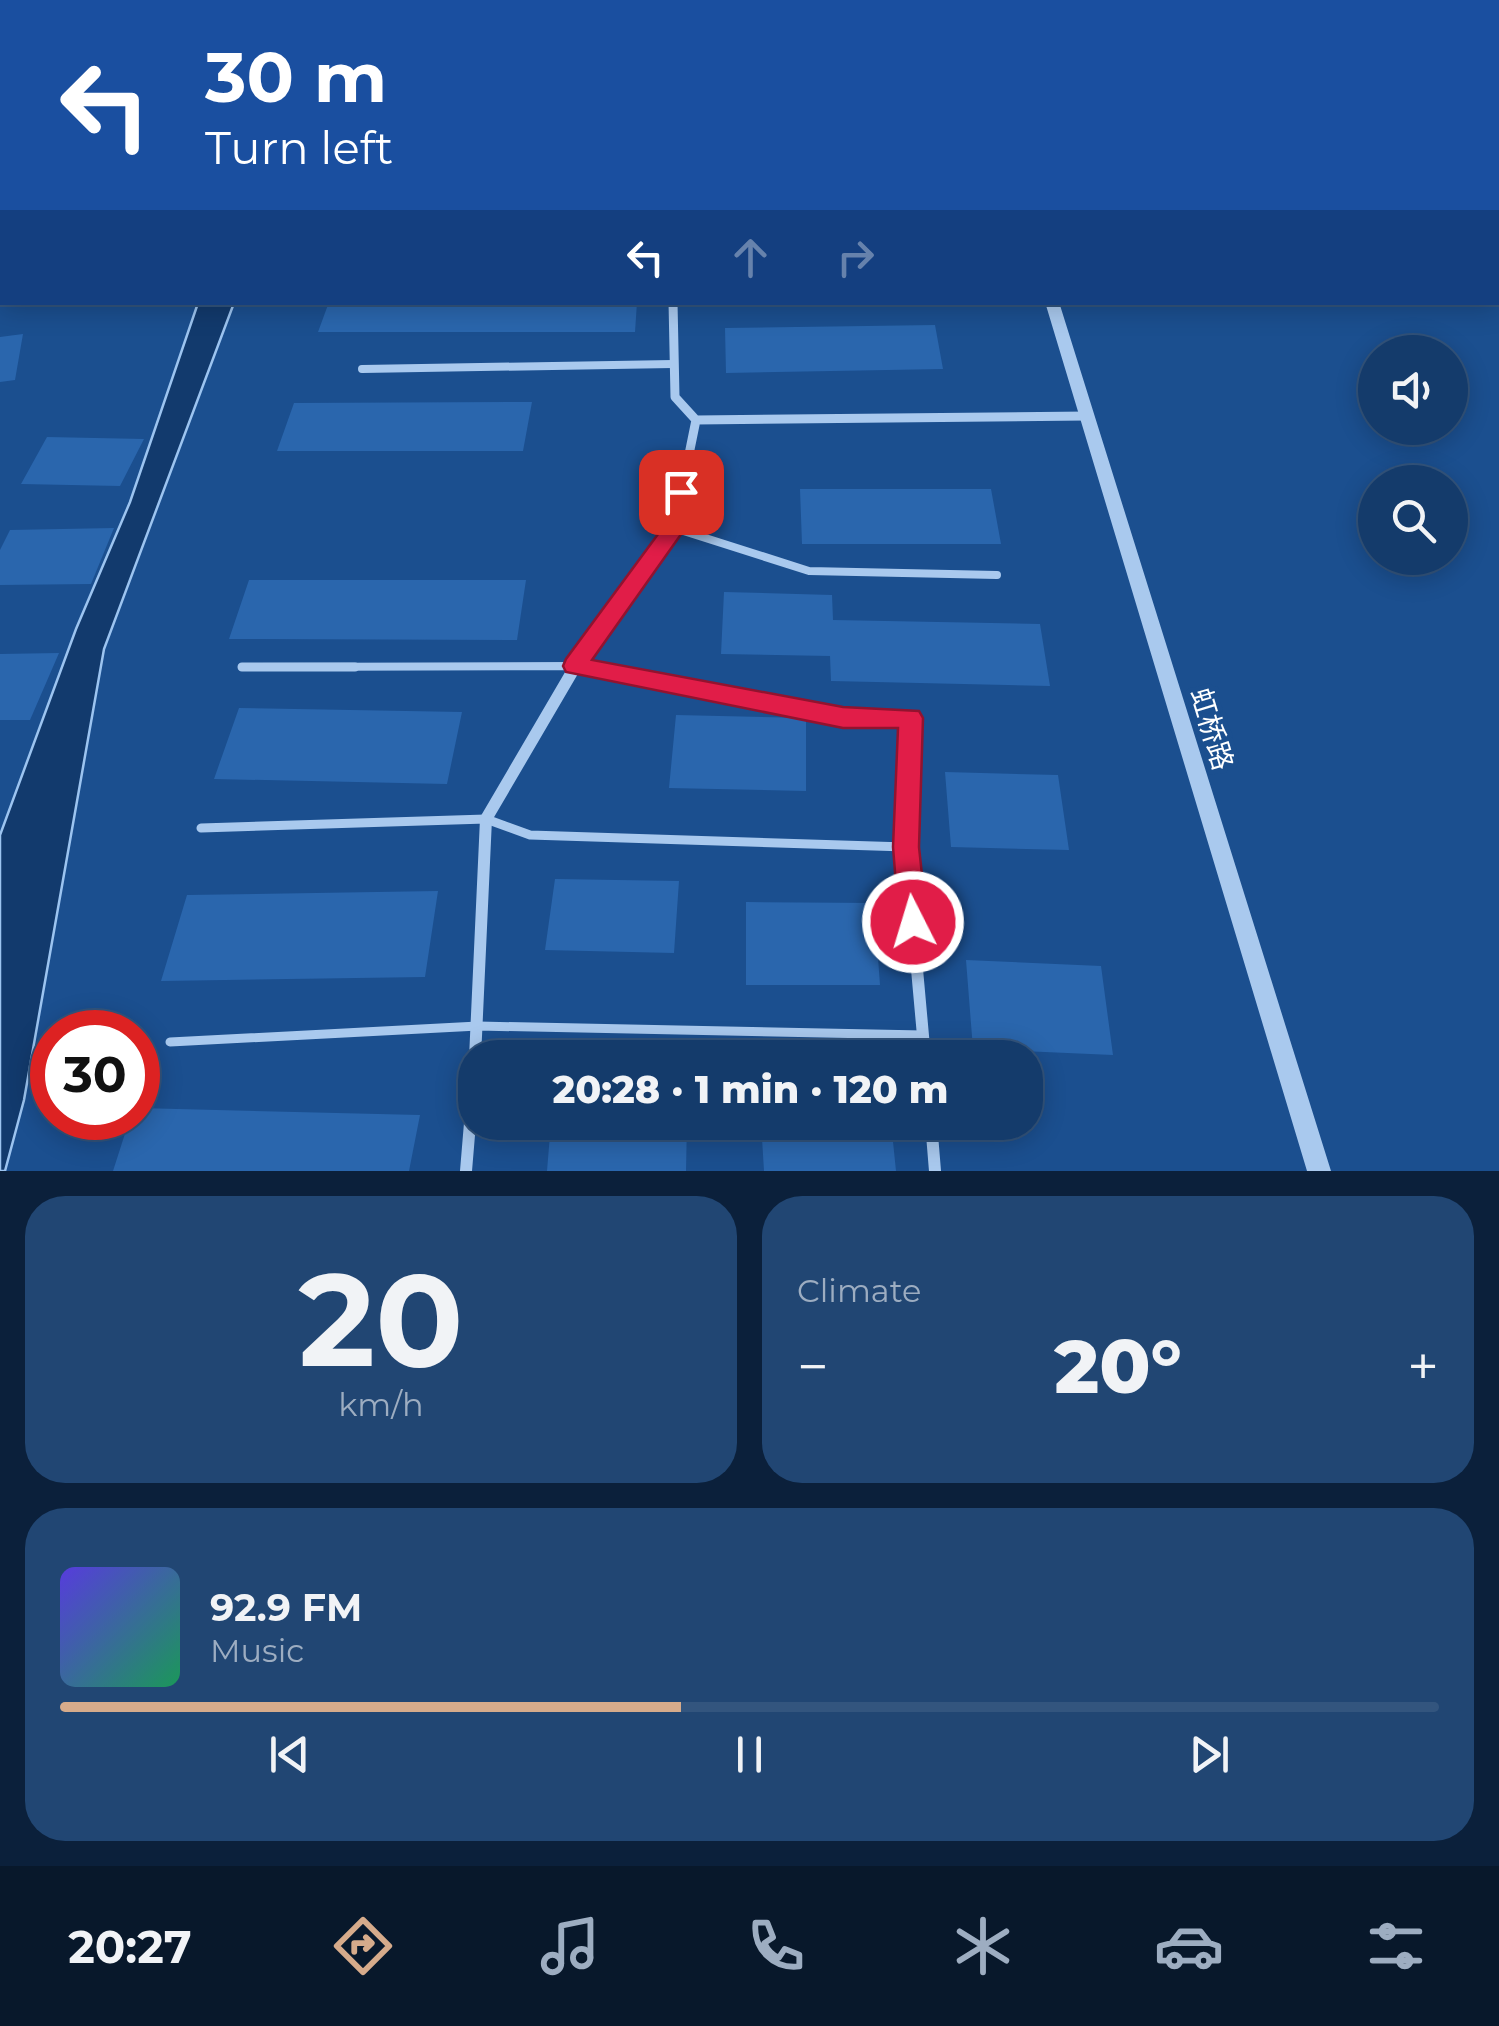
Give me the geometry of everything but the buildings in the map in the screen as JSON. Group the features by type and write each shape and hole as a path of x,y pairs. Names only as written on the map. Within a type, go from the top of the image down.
{"street":[{"path":"673,305 675,397 696,420 1087,416"},
{"name":"虹桥路","path":"1053,305 1319,1171"},
{"path":"477,1040 486,819 575,666 674,528 696,420"},
{"path":"910,718 906,847 923,1040"},
{"path":"466,1171 469,1140"},
{"path":"932,1140 935,1171"}],"lane":[{"path":"362,369 673,364"},
{"path":"674,528 809,571 997,575"},
{"path":"242,667 575,666 843,718 910,718"},
{"path":"201,828 486,819 530,835 906,847"},
{"path":"170,1042 478,1026 923,1036"}],"water":[{"path":"197,305 233,305 104,649 40,1010 30,1010 30,1066 24,1100 5,1171 0,1171 0,835 76,629 130,502"}],"route":[{"path":"681,492 674,528 575,666 843,718 910,718 906,847 913,922"}]}
